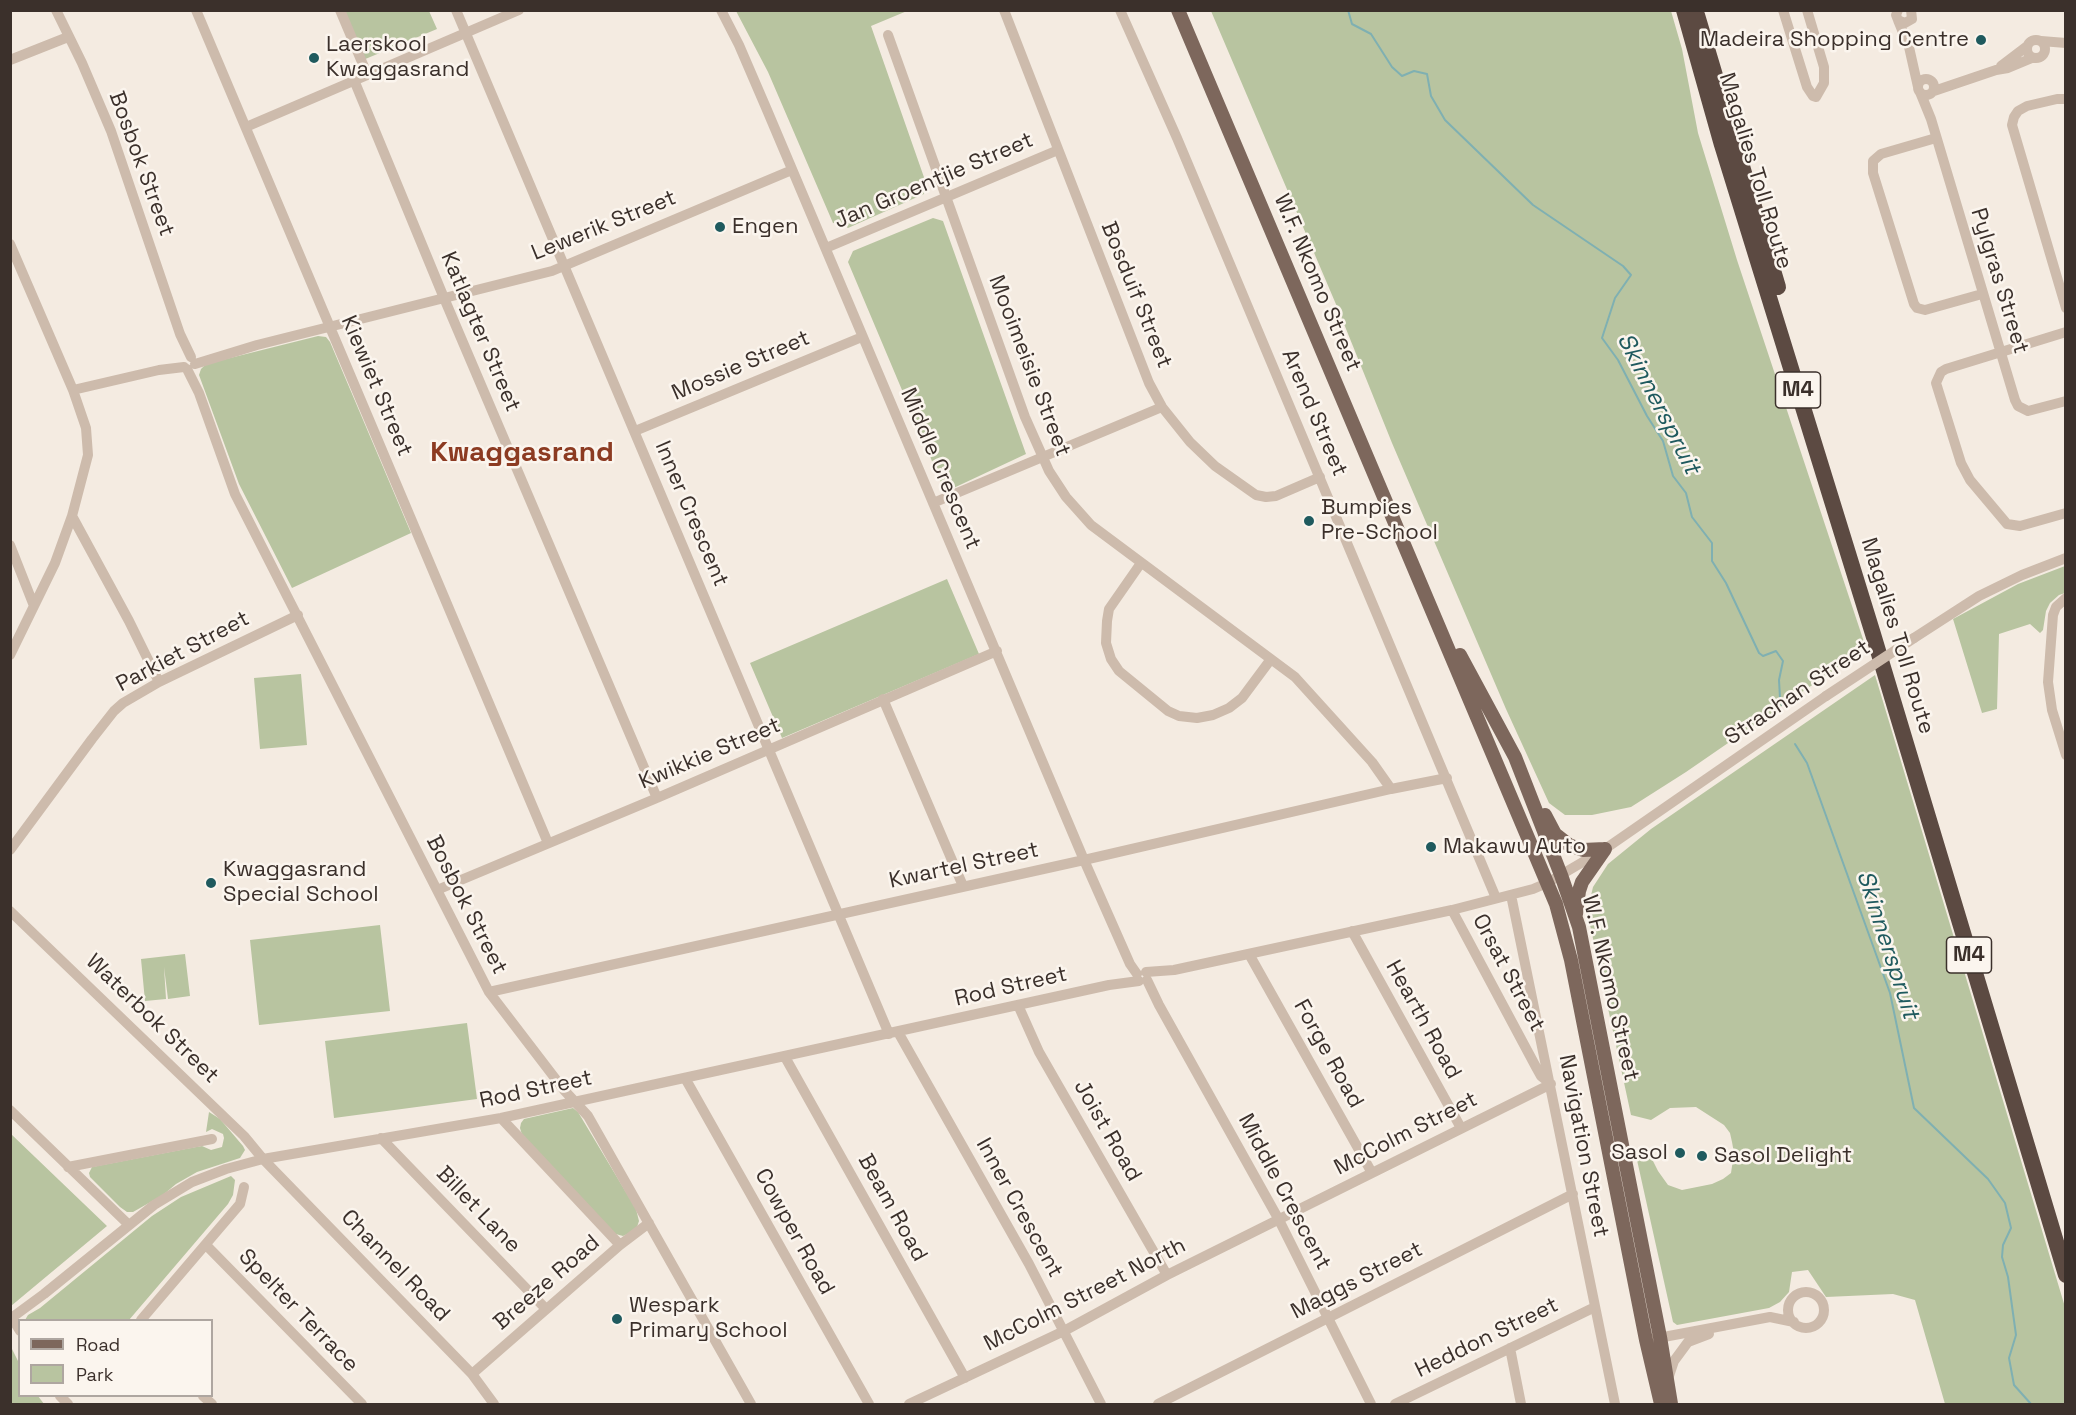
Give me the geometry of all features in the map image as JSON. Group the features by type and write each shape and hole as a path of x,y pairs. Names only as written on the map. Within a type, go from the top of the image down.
{"highway":[{"name":"Magalies Toll Route","path":"1684,10 1722,145 1870,623 2066,1275"},
{"name":"Magalies Toll Route","path":"1696,10 2066,1241"}],"main road":[{"name":"W.F. Nkomo Street","path":"1178,10 1417,573 1562,923 1653,1339 1671,1404"},
{"name":"W.F. Nkomo Street","path":"1417,573 1515,757 1576,918 1586,957 1653,1339 1661,1404"},
{"path":"1515,757 1561,840 1583,850 1605,849"},
{"path":"1576,918 1576,904 1582,882 1605,849"}],"street":[{"name":"Bosbok Street","path":"56,10 111,131 235,494 489,992 588,1116 751,1404"},
{"name":"Kiewiet Street","path":"196,10 548,843"},
{"path":"340,10 367,74"},
{"name":"Inner Crescent","path":"456,10 838,914 894,1033 1029,1264 1101,1404"},
{"path":"246,127 519,10"},
{"name":"Middle Crescent","path":"721,10 739,45 1084,860 1122,944 1143,976 1279,1220 1369,1403"},
{"name":"Bosduif Street","path":"1004,10 1149,383 1162,407 1179,430 1202,454 1256,495 1276,496 1320,477"},
{"name":"Arend Street","path":"1120,10 1177,138 1496,898"},
{"path":"1783,10 1807,87 1816,97 1824,83 1824,67 1807,10"},
{"path":"1897,13 1902,23 1911,16"},
{"name":"Pylgras Street","path":"1897,13 1911,52 1919,89 1931,119 1982,294 2018,406 2028,411 2066,401"},
{"name":"Pylgras Street","path":"1911,16 1911,52 1932,86 1931,119"},
{"name":"Mooimeisie Street","path":"888,35 945,198 1041,456 1066,497 1091,525 1295,677 1372,762 1391,789"},
{"path":"10,60 68,36"},
{"path":"1996,70 2026,48 2032,40 2066,43"},
{"path":"2041,41 2045,46 2045,53"},
{"path":"2026,48 2027,54 2032,58"},
{"path":"1919,89 1927,95 1932,86 1949,85 2066,48"},
{"name":"Katlagter Street","path":"354,80 444,298 657,798"},
{"path":"2066,99 2027,106 2018,111 2012,125 2066,308"},
{"path":"1936,138 1881,154 1874,161 1873,172 1917,308 1925,310 1982,294"},
{"name":"Jan Groentjie Street","path":"826,248 1058,150"},
{"name":"Lewerik Street","path":"73,390 216,357 565,266 792,170"},
{"path":"10,244 73,390 86,428 88,455 72,516 55,563 10,655"},
{"path":"2066,332 1946,369 1937,377 1937,390 1961,463 1970,480 2009,525 2020,526 2066,513"},
{"name":"Mossie Street","path":"635,431 862,337"},
{"path":"933,503 1162,407"},
{"path":"72,516 159,682"},
{"path":"10,545 34,606"},
{"name":"Strachan Street","path":"1561,875 1605,849 1826,696 1979,596 2022,575 2066,558"},
{"path":"1141,563 1110,609 1106,633 1108,652 1119,671 1168,711 1179,716 1197,718 1213,715 1229,708 1242,698 1271,659"},
{"path":"2066,598 2056,607 2051,623 2048,682 2052,710 2066,755"},
{"name":"Parkiet Street","path":"10,850 92,739 123,703 159,682 298,615"},
{"name":"Kwikkie Street","path":"437,890 997,651"},
{"path":"883,699 963,886"},
{"name":"Kwartel Street","path":"489,992 1447,778"},
{"name":"Rod Street","path":"11,1318 162,1199 192,1182 226,1169 262,1159 501,1119 894,1033 1143,976 1452,910 1511,895 1547,883 1561,875"},
{"name":"Navigation Street","path":"1511,895 1615,1404"},
{"name":"Orsat Street","path":"1452,910 1541,1076 1551,1084"},
{"name":"Waterbok Street","path":"10,911 236,1128 262,1159"},
{"name":"Hearth Road","path":"1352,931 1461,1128"},
{"name":"Forge Road","path":"1249,954 1372,1173"},
{"name":"Joist Road","path":"1018,1005 1038,1052 1167,1275"},
{"name":"Beam Road","path":"785,1057 965,1378"},
{"name":"Cowper Road","path":"685,1078 869,1404"},
{"name":"McColm Street","path":"1279,1220 1551,1084"},
{"path":"10,1110 128,1224"},
{"path":"501,1119 620,1245"},
{"name":"Billet Lane","path":"381,1138 546,1309"},
{"path":"68,1167 212,1139"},
{"name":"Channel Road","path":"262,1159 472,1374 494,1404"},
{"path":"142,1319 240,1204 244,1187"},
{"name":"Maggs Street","path":"1158,1404 1573,1194"},
{"name":"McColm Street North","path":"909,1404 1064,1331 1167,1275 1279,1220"},
{"name":"Breeze Road","path":"472,1374 620,1245 649,1223"},
{"name":"Spelter Terrace","path":"206,1245 362,1404"},
{"path":"1653,1339 1770,1317 1794,1322 1804,1327 1815,1326 1822,1318 1824,1306 1818,1296 1806,1292 1795,1296 1790,1304 1770,1317"},
{"path":"1790,1304 1789,1313 1794,1322"},
{"name":"Heddon Street","path":"1395,1404 1595,1307"},
{"path":"1667,1383 1674,1361 1688,1342 1752,1320"},
{"path":"1510,1348 1521,1404"}],"green space":[{"path":"342,11 429,11 437,29 363,60"},
{"path":"736,11 907,11 871,26 926,183 924,194 848,228 842,224 833,223 768,72"},
{"path":"1211,11 1671,11 1682,49 1698,133 1737,260 1866,648 1686,772 1631,807 1592,815 1565,815 1549,803 1506,709 1392,443 1338,309"},
{"path":"933,218 943,221 1026,454 945,492 848,262 853,251"},
{"path":"318,336 326,337 330,342 411,533 292,588 239,484 199,375 206,364"},
{"path":"2065,566 2065,593 2050,603 2046,611 2043,630 2040,633 2030,624 1999,634 1997,709 1982,713 1953,619 2018,584"},
{"path":"947,579 979,654 782,738 750,663"},
{"path":"301,674 307,745 260,749 254,678"},
{"path":"1875,675 2065,1307 2065,1404 1945,1404 1915,1300 1893,1294 1826,1297 1808,1270 1792,1272 1789,1292 1780,1302 1769,1308 1677,1325 1673,1322 1635,1151 1643,1148 1648,1151 1668,1185 1682,1190 1712,1184 1731,1173 1734,1153 1732,1142 1730,1133 1724,1125 1696,1107 1670,1108 1651,1120 1631,1115 1589,920 1589,904 1593,887 1608,864 1651,829"},
{"path":"380,925 390,1011 259,1025 250,940"},
{"path":"185,954 190,996 168,999 164,967 166,999 145,1001 141,959"},
{"path":"467,1023 477,1099 334,1118 325,1041"},
{"path":"573,1108 578,1112 636,1209 639,1221 636,1230 623,1236 612,1233 523,1138 520,1128 524,1119"},
{"path":"209,1112 220,1119 243,1146 245,1150 240,1158 197,1172 133,1212 127,1212 120,1207 90,1177 92,1167 202,1146 211,1150 222,1147 223,1134 212,1129 206,1132"},
{"path":"11,1134 107,1226 10,1306"},
{"path":"231,1176 235,1180 233,1195 228,1204 130,1319 26,1319 152,1216 181,1197"},
{"path":"11,1347 18,1361 18,1397 39,1397 44,1404 11,1404"}],"waterway":[{"name":"Skinnerspruit","path":"1348,10 1352,24 1371,34 1392,67 1402,76 1414,71 1427,74 1431,96 1445,120 1533,205 1623,266 1631,275 1615,298 1602,338 1618,360 1647,416 1663,441 1673,476 1686,493 1692,517 1712,543 1712,561 1726,583 1759,653 1763,656 1776,651 1783,661 1779,680 1782,705"},
{"name":"Skinnerspruit","path":"1795,744 1807,763 1890,993 1914,1108 1988,1179 2005,1203 2011,1228 2003,1245 2002,1257 2008,1277 2016,1335 2009,1358 2014,1385 2031,1404"}],"place":[{"name":"Madeira Shopping Centre","path":"1981,40"},
{"name":"Laerskool Kwaggasrand","path":"314,58"},
{"name":"Engen","path":"720,227"},
{"name":"Bumpies Pre-School","path":"1309,521"},
{"name":"Makawu Auto","path":"1431,847"},
{"name":"Kwaggasrand Special School","path":"211,883"},
{"name":"Sasol","path":"1680,1153"},
{"name":"Sasol Delight","path":"1702,1156"},
{"name":"Wespark Primary School","path":"617,1319"}],"district":[{"name":"Kwaggasrand","path":"522,453"}]}
